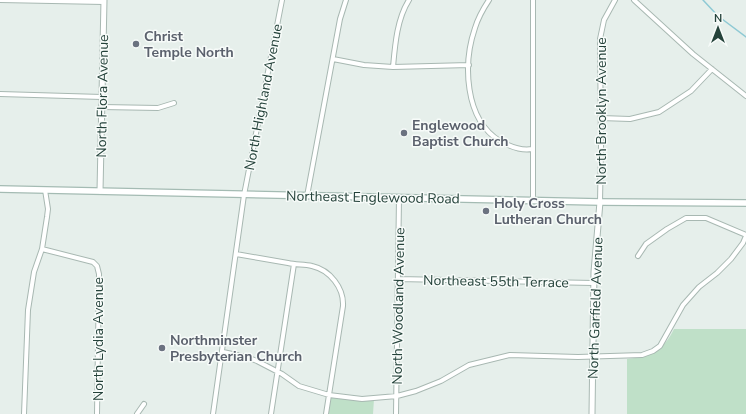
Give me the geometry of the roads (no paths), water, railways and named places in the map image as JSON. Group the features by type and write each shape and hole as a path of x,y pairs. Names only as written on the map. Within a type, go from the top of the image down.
{"main road":[{"name":"Northeast Englewood Road","path":"0,189 746,204"}],"street":[{"path":"0,0 104,1"},
{"name":"North Highland Avenue","path":"244,195 282,0"},
{"path":"307,196 340,19 346,0"},
{"path":"393,67 401,20 409,0"},
{"path":"488,0 479,17 471,41 469,65 469,86 471,97 478,117 484,127 496,138 508,145 521,149 532,149"},
{"path":"533,0 533,200"},
{"name":"North Brooklyn Avenue","path":"600,202 601,33 606,14 615,0"},
{"path":"634,0 693,54 746,96"},
{"name":"North Flora Avenue","path":"100,191 104,1"},
{"path":"333,59 364,65 393,67 469,65"},
{"path":"601,118 630,119 658,112 691,91 712,69"},
{"path":"0,94 102,97"},
{"path":"102,107 158,108 174,103"},
{"path":"24,414 28,310 34,272 42,249 48,209 45,190"},
{"path":"213,414 223,352 244,195"},
{"name":"North Woodland Avenue","path":"396,414 399,198"},
{"name":"North Garfield Avenue","path":"592,414 593,283 600,202"},
{"path":"223,352 246,357 277,370 299,386 329,395 362,400 397,396 416,391 432,385 469,365 499,357 518,355 593,357 648,354 658,348 683,306 700,287 731,260 746,236 706,218 686,218 666,229 646,244 638,256"},
{"name":"North Lydia Avenue","path":"42,249 90,260 96,264 99,274 97,414"},
{"path":"236,254 312,266 321,269 331,276 340,288 343,296 343,306 326,414"},
{"path":"271,414 294,264"},
{"name":"Northeast 55th Terrace","path":"398,279 593,283"},
{"path":"137,414 144,404"}],"waterway":[{"path":"703,0 718,16 746,37"}],"place":[{"name":"Christ Temple North","path":"136,44"},
{"name":"Englewood Baptist Church","path":"404,133"},
{"name":"Holy Cross Lutheran Church","path":"486,211"},
{"name":"Northminster Presbyterian Church","path":"162,348"}]}
